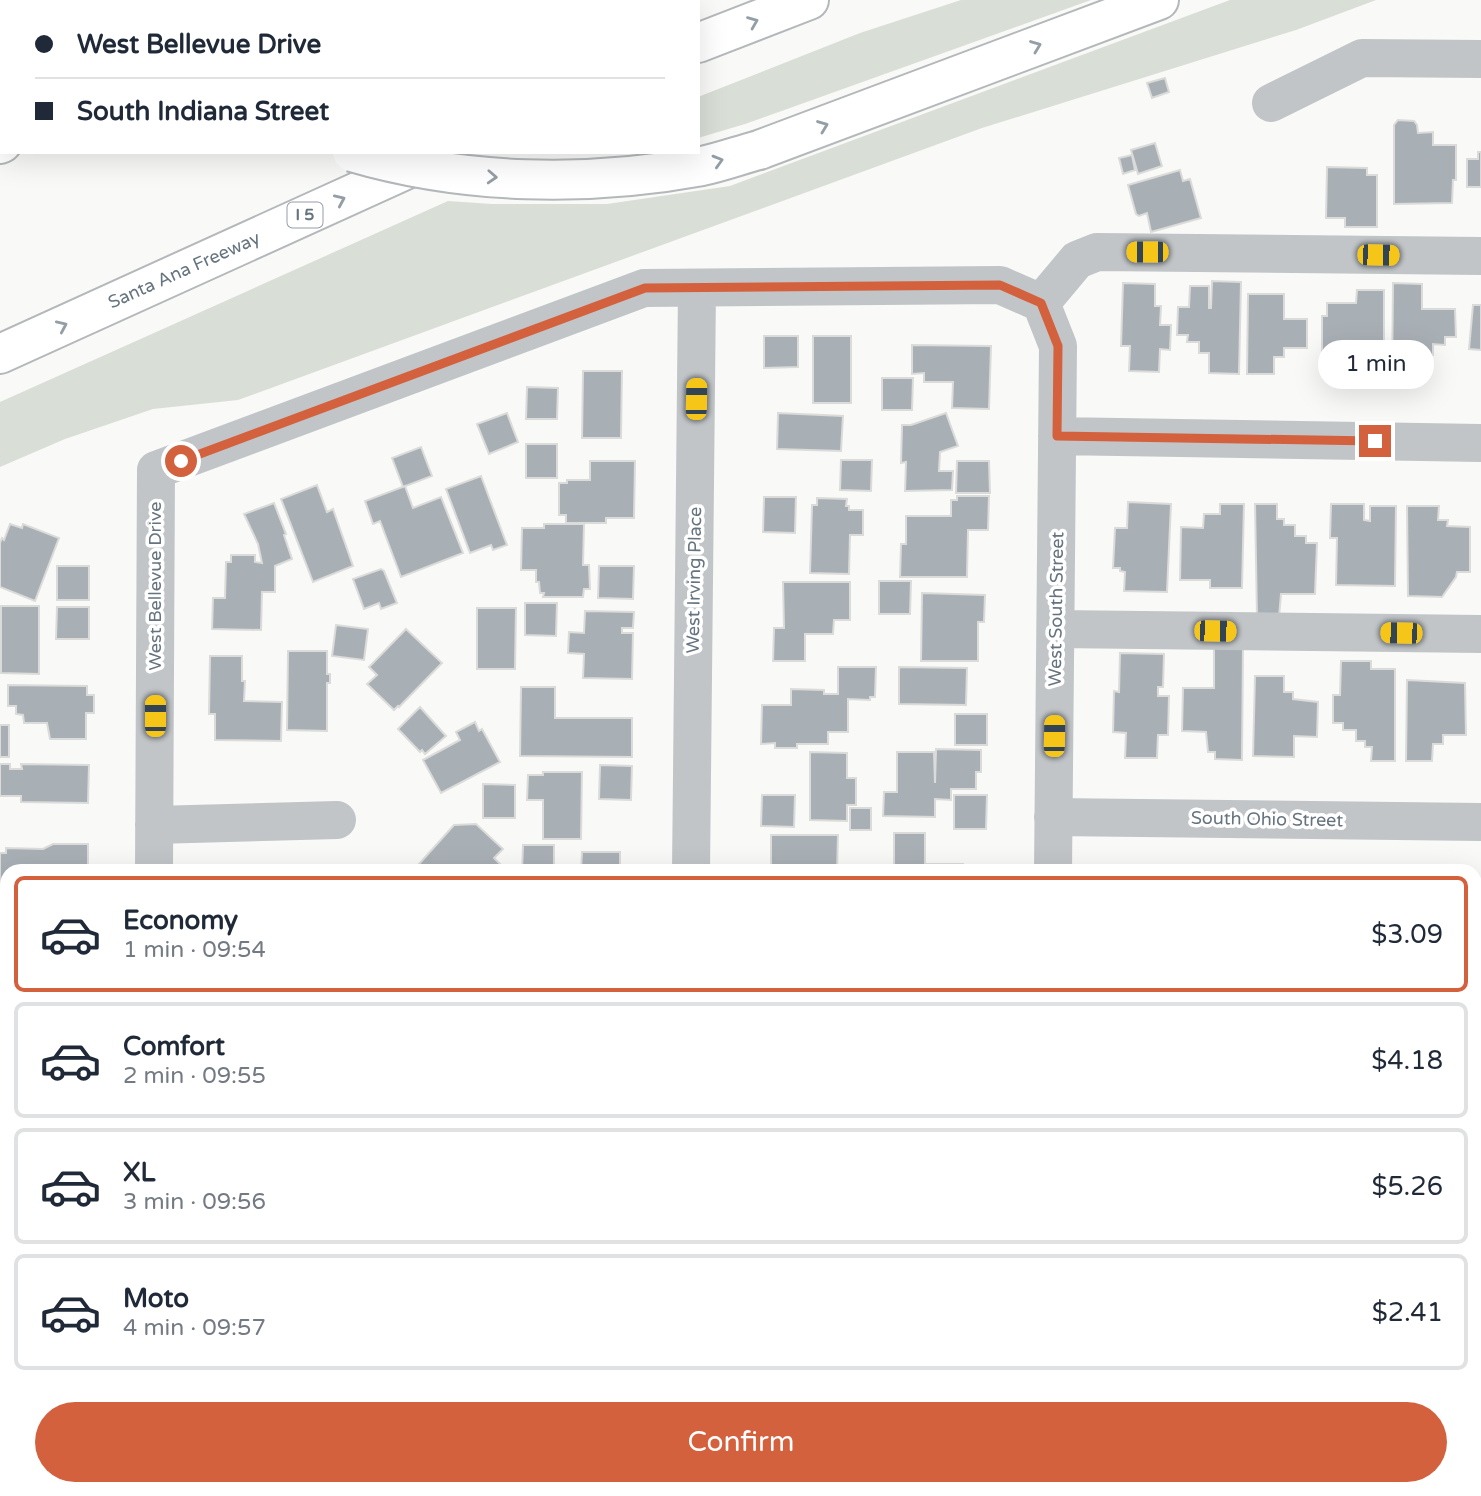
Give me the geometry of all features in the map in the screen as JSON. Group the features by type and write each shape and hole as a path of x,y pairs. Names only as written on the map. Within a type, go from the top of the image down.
{"highway":[{"path":"700,43 809,0"},
{"path":"361,154 428,169 480,176 591,179 705,165 759,150 1159,0"},
{"name":"Santa Ana Freeway","path":"0,354 441,154"}],"street":[{"path":"1270,103 1362,58 1481,59"},
{"path":"1041,303 1077,260 1097,252 1481,256"},
{"name":"West Bellevue Drive","path":"154,864 156,470 645,288 1000,285 1041,303"},
{"name":"West Irving Place","path":"691,864 697,288"},
{"name":"West South Street","path":"1041,303 1058,346 1053,864"},
{"path":"1057,436 1481,443"},
{"path":"1056,629 1481,635"},
{"name":"South Ohio Street","path":"1053,817 1481,822"},
{"path":"154,825 337,820"}],"shaded area":[{"path":"961,0 1091,0 745,124 700,137 700,96 860,33"},
{"path":"1230,0 1376,0 1296,30 982,128 238,400 153,409 65,439 0,467 0,402 448,201 492,204 607,204 730,186"}],"building":[{"path":"1165,78 1169,92 1152,98 1147,83"},
{"path":"1398,120 1414,121 1418,133 1433,132 1433,145 1456,145 1456,180 1453,180 1452,203 1394,204 1394,125"},
{"path":"1155,143 1162,166 1138,174 1131,150"},
{"path":"1478,152 1481,152 1481,187 1467,187 1467,159 1478,159"},
{"path":"1132,155 1135,170 1123,174 1119,158"},
{"path":"1327,167 1367,168 1367,175 1377,175 1377,227 1345,227 1345,218 1326,218"},
{"path":"1180,170 1183,181 1190,179 1201,218 1151,232 1147,213 1139,216 1136,214 1128,185"},
{"path":"1212,281 1241,282 1239,374 1209,373 1209,353 1199,353 1199,342 1187,342 1188,335 1177,335 1178,307 1189,307 1190,286 1209,286 1211,308"},
{"path":"1123,283 1155,284 1155,306 1161,306 1160,325 1171,325 1170,350 1160,349 1159,372 1129,371 1130,346 1121,346"},
{"path":"1393,283 1422,284 1422,309 1455,309 1456,337 1445,337 1445,345 1433,344 1433,355 1422,355 1422,362 1416,362 1416,375 1392,375"},
{"path":"1357,290 1384,290 1384,375 1361,375 1361,364 1345,364 1345,351 1322,351 1322,316 1327,316 1327,303 1356,303"},
{"path":"1248,294 1284,294 1284,319 1307,319 1307,348 1284,348 1284,357 1274,357 1274,374 1247,374"},
{"path":"1473,305 1481,305 1481,350 1469,349"},
{"path":"764,336 798,336 798,367 764,368"},
{"path":"813,336 851,336 851,403 813,403"},
{"path":"912,345 991,346 989,409 952,408 953,382 924,382 924,373 912,374"},
{"path":"583,371 622,371 621,438 582,438"},
{"path":"882,378 913,378 912,410 882,410"},
{"path":"527,387 558,388 557,419 526,419"},
{"path":"507,413 518,442 489,454 477,424"},
{"path":"778,413 843,416 841,451 777,449"},
{"path":"946,413 958,446 940,452 939,471 953,471 952,490 905,491 906,462 901,463 902,425 911,425"},
{"path":"526,444 557,444 557,478 526,478"},
{"path":"421,447 432,476 403,487 392,458"},
{"path":"841,460 872,460 871,491 840,490"},
{"path":"590,461 635,461 634,518 606,518 606,523 566,523 566,515 559,515 559,483 567,483 567,480 590,480"},
{"path":"957,461 989,461 990,493 956,493"},
{"path":"481,476 507,545 493,550 491,545 470,553 446,489"},
{"path":"317,485 327,512 333,509 353,566 313,582 281,499"},
{"path":"405,486 413,508 441,497 463,553 401,577 380,521 373,524 365,501"},
{"path":"957,496 989,496 988,530 968,530 967,577 900,577 901,544 906,544 906,516 951,516 951,500 957,500"},
{"path":"764,497 796,497 795,533 763,532"},
{"path":"817,498 847,499 846,506 849,506 849,510 863,510 863,535 850,535 849,574 810,573 812,505 817,505"},
{"path":"1128,502 1171,504 1167,592 1124,591 1125,572 1120,571 1120,568 1113,568 1115,528 1127,528"},
{"path":"274,503 292,559 275,566 275,592 262,592 261,630 212,629 213,598 225,598 226,562 231,562 231,555 255,555 255,562 262,563 258,544 244,514"},
{"path":"1220,504 1244,504 1242,588 1210,588 1210,580 1180,580 1181,527 1203,528 1204,514 1220,514"},
{"path":"1255,504 1277,504 1277,519 1284,519 1284,525 1295,525 1295,536 1306,536 1306,543 1317,543 1315,594 1281,594 1279,617 1257,617"},
{"path":"1331,504 1364,504 1364,520 1370,521 1370,506 1396,506 1395,586 1336,585 1337,538 1330,538"},
{"path":"1407,506 1439,506 1438,520 1448,520 1447,526 1470,527 1470,572 1457,572 1442,597 1408,596"},
{"path":"10,524 22,528 23,524 59,538 35,601 0,587 0,543 2,538 4,540"},
{"path":"544,524 584,524 583,565 589,565 590,589 584,589 583,597 543,597 539,582 536,582 536,570 521,570 522,528 544,528"},
{"path":"57,566 89,566 89,600 57,600"},
{"path":"599,566 634,566 633,599 598,598"},
{"path":"381,569 397,603 381,609 379,603 364,609 353,579"},
{"path":"879,581 911,581 910,614 879,614"},
{"path":"783,582 850,582 850,620 834,620 833,634 805,634 805,661 773,661 774,628 784,628"},
{"path":"922,593 985,595 984,622 978,622 978,661 921,661"},
{"path":"525,603 557,603 556,636 525,635"},
{"path":"1,606 39,606 39,674 1,673"},
{"path":"57,607 89,607 89,639 56,639"},
{"path":"477,608 516,608 515,669 477,669"},
{"path":"585,611 634,612 633,628 622,628 622,633 633,633 632,679 583,678 584,654 568,653 569,632 584,633"},
{"path":"336,625 368,629 364,660 332,656"},
{"path":"406,629 442,663 394,710 367,684 377,675 369,667"},
{"path":"1214,647 1243,648 1242,760 1215,759 1215,752 1208,752 1206,732 1182,731 1183,688 1214,688"},
{"path":"288,651 327,651 327,674 330,674 330,683 327,683 327,731 287,730"},
{"path":"1120,653 1164,654 1163,687 1158,687 1158,696 1169,696 1168,735 1158,735 1157,758 1125,758 1126,733 1113,732 1114,691 1119,692"},
{"path":"210,656 242,656 244,701 282,702 281,741 215,740 215,714 209,714"},
{"path":"1341,661 1371,661 1371,669 1395,669 1395,761 1371,761 1372,747 1365,747 1365,741 1356,741 1356,730 1343,730 1343,723 1333,723 1333,695 1340,695"},
{"path":"838,667 876,667 875,697 870,697 870,700 848,699 848,732 828,732 828,744 797,744 797,748 775,748 775,743 761,744 762,705 791,705 791,689 824,690 824,694 838,694"},
{"path":"899,667 967,668 966,705 899,704"},
{"path":"1255,676 1284,676 1284,692 1293,692 1293,699 1318,702 1317,737 1294,736 1294,757 1253,756"},
{"path":"1407,680 1465,683 1466,735 1443,735 1443,744 1433,744 1432,761 1406,761"},
{"path":"8,685 87,686 87,695 94,695 94,713 86,713 86,739 50,739 47,723 24,723 23,715 16,714 16,706 8,706"},
{"path":"521,687 555,687 555,718 632,718 632,757 520,756"},
{"path":"420,707 446,736 425,754 398,729"},
{"path":"955,714 987,714 987,745 955,745"},
{"path":"475,722 479,731 482,729 500,762 441,793 423,760 460,740 456,732"},
{"path":"0,725 9,725 9,757 0,757"},
{"path":"936,749 981,750 981,772 976,772 976,789 951,789 951,800 935,799 935,817 883,816 884,792 897,792 897,752 934,752 935,783"},
{"path":"810,752 847,753 847,778 856,778 856,805 847,805 847,821 810,820"},
{"path":"0,764 10,764 10,769 22,769 21,764 89,765 88,803 21,802 21,796 0,796"},
{"path":"600,765 632,766 631,800 599,799"},
{"path":"543,772 582,772 581,839 543,839 543,800 527,800 528,775 543,775"},
{"path":"483,784 515,785 515,818 483,818"},
{"path":"762,795 795,795 794,827 761,826"},
{"path":"954,795 987,795 986,829 954,829"},
{"path":"850,808 871,808 871,830 850,830"},
{"path":"476,824 503,849 494,858 500,864 419,864 454,825"},
{"path":"894,833 925,833 925,864 894,864"},
{"path":"771,835 838,835 837,864 771,864"},
{"path":"53,844 88,844 88,864 0,864 0,853 6,853 6,848 43,849"},
{"path":"523,845 554,845 554,864 522,864"},
{"path":"582,852 620,852 620,864 581,864"}],"route":[{"path":"181,461 645,288 1000,285 1041,303 1058,346 1057,436 1375,441"}]}
